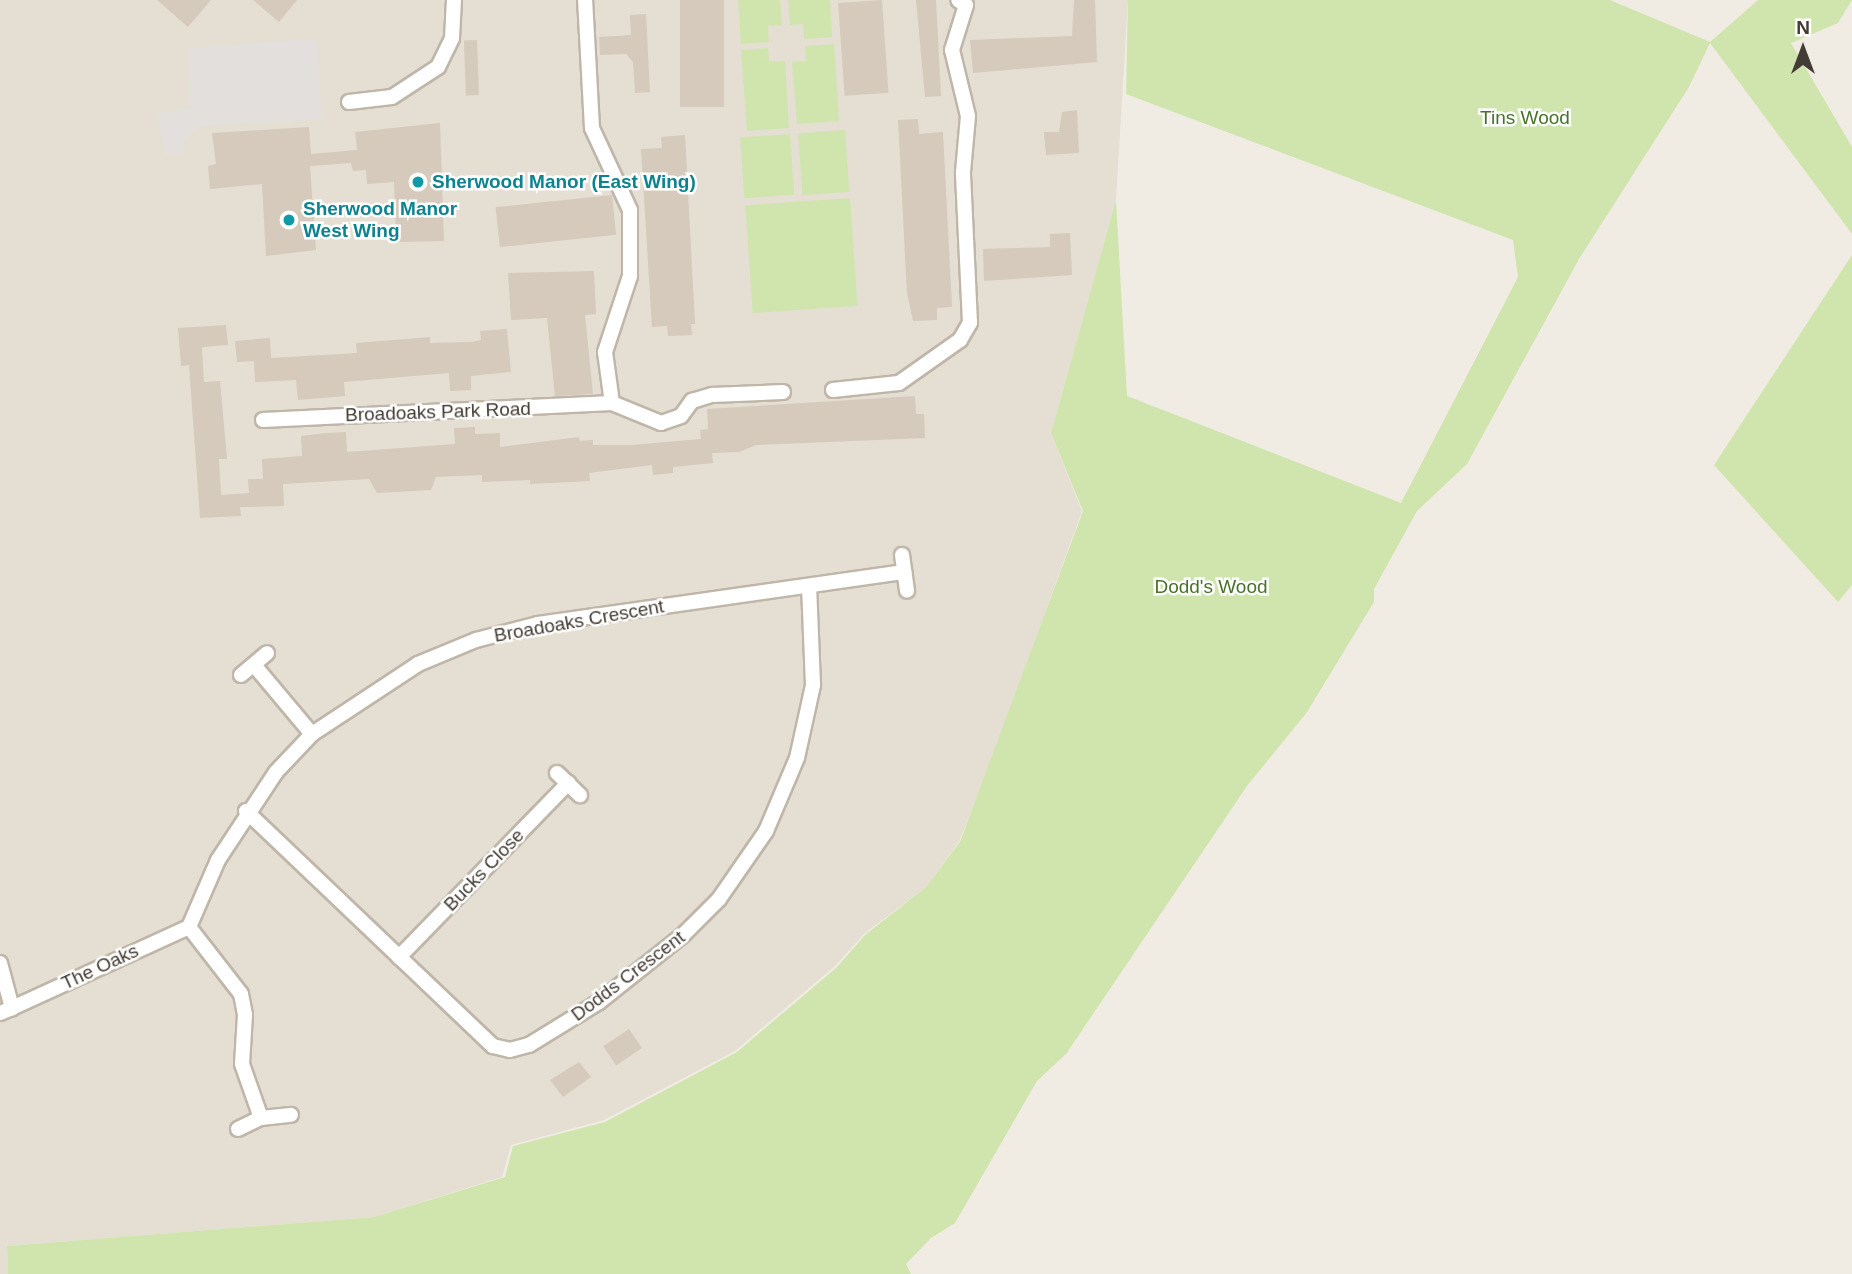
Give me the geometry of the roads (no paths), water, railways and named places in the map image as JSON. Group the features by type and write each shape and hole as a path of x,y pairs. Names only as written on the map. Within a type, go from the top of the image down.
{"street":[{"path":"349,102 392,97 438,67 452,38 454,0"},
{"path":"585,0 592,128 630,210 630,276 605,352 612,403"},
{"path":"833,390 899,383 960,340 970,323 963,172 968,116 952,50 966,5 958,0"},
{"name":"Broadoaks Park Road","path":"263,420 612,403 661,423 681,416 692,401 712,395 783,392"},
{"path":"902,555 907,592"},
{"name":"Broadoaks Crescent","path":"189,927 218,859 246,811 312,734 398,674 506,631 904,572"},
{"name":"Dodds Crescent","path":"246,811 493,1046 510,1050 529,1045 599,1002 683,935 719,899 772,820 797,758 813,685 809,586"},
{"path":"241,675 267,653"},
{"path":"254,664 312,734"},
{"path":"557,773 580,795"},
{"name":"Bucks Close","path":"399,957 569,783"},
{"path":"189,927 241,994 245,1015 242,1064 261,1118"},
{"name":"The Oaks","path":"0,963 6,1010 189,927"},
{"path":"238,1129 261,1118 291,1115"}],"place":[{"name":"Sherwood Manor (East Wing)","path":"418,182"},
{"name":"Sherwood Manor West Wing","path":"289,220"}],"park label":[{"name":"Tins Wood","path":"1525,118"},
{"name":"Dodd's Wood","path":"1211,587"}]}
